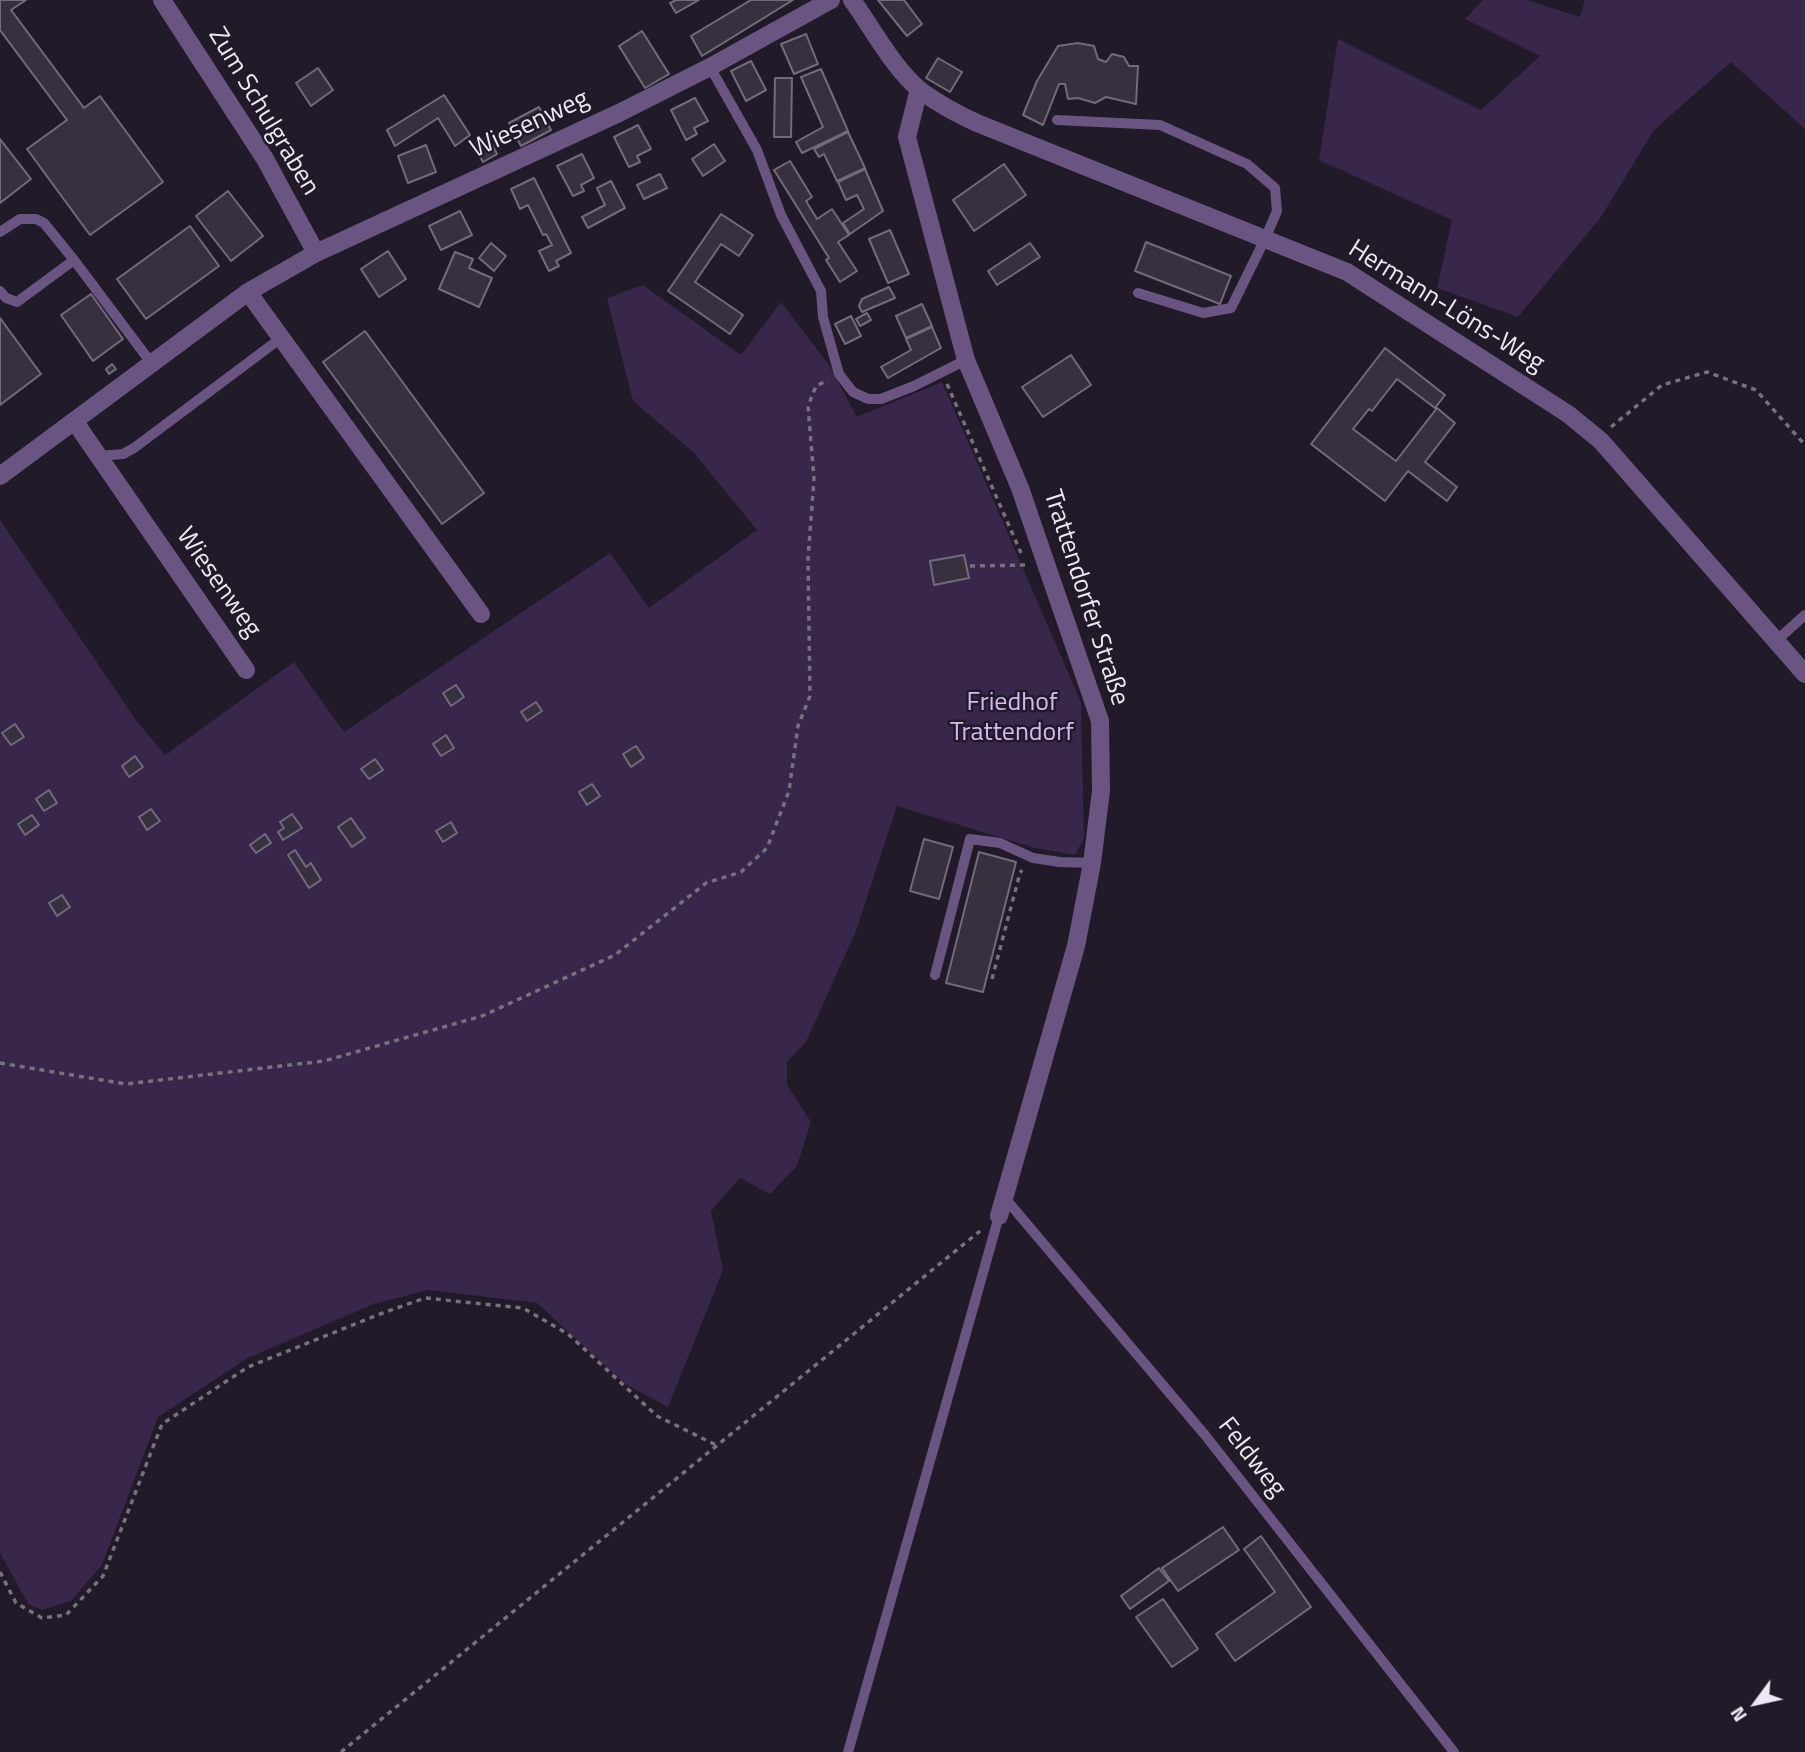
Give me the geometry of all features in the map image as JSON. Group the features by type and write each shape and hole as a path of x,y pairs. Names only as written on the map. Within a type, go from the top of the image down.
{"street":[{"name":"Zum Schulgraben","path":"162,0 265,159 316,253"},
{"name":"Wiesenweg","path":"0,476 248,292 316,253 606,119 710,67 831,0"},
{"name":"Hermann-Löns-Weg","path":"852,0 902,71 919,89 945,108 1347,272 1568,414 1597,438 1805,674"},
{"name":"Trattendorfer Straße","path":"919,89 907,137 967,360 1020,488 1100,721 1101,790 1092,863 1076,946 999,1216"},
{"path":"248,292 481,614"},
{"name":"Wiesenweg","path":"75,422 246,670"}],"lane":[{"path":"710,67 757,150 781,215 821,290 823,317 839,374 853,391 868,399 881,399 967,360"},
{"path":"1057,120 1160,125 1247,164 1275,188 1277,211 1231,308 1203,313 1138,293"},
{"path":"0,232 20,219 36,219 50,229 152,364"},
{"path":"0,291 6,298 17,302 74,260"},
{"path":"99,456 123,454 134,448 281,338"},
{"path":"1776,641 1805,615"},
{"path":"934,975 970,839 1000,843 1033,858 1092,863"},
{"name":"Feldweg","path":"1004,1197 1205,1435 1454,1752"},
{"path":"848,1752 999,1216"}],"path":[{"path":"1597,438 1662,386 1707,372 1756,390 1805,445"},
{"path":"942,373 1021,553"},
{"path":"0,1063 65,1076 126,1084 324,1061 482,1016 615,955 706,883 741,872 767,848 789,791 798,726 810,696 808,559 814,479 808,406 816,386 839,374"},
{"path":"970,566 1046,565"},
{"path":"992,979 1020,873 1033,858"},
{"path":"341,1752 999,1216"},
{"path":"0,1572 16,1603 41,1618 66,1615 103,1576 162,1424 248,1367 425,1298 523,1308 568,1334 657,1416 716,1446"}],"green space":[{"path":"1483,0 1527,0 1580,17 1585,0 1805,0 1805,129 1731,62 1654,130 1601,217 1518,317 1437,288 1452,220 1319,160 1338,39 1481,110 1540,56 1465,19"},
{"name":"Friedhof Trattendorf","path":"643,285 741,355 781,302 829,365 857,417 942,382 1081,702 1084,839 1075,855 1035,848 897,806 856,931 806,1042 787,1062 787,1085 811,1122 797,1166 770,1194 740,1178 711,1211 723,1270 668,1407 625,1384 537,1303 428,1290 374,1304 248,1358 158,1417 102,1565 71,1601 42,1610 28,1604 0,1553 0,520 136,720 165,755 294,662 344,732 610,553 649,608 757,530 694,453 633,401 607,298"}],"building":[{"path":"0,0 26,0 11,10 84,108 100,96 163,182 90,235 27,149 67,120 0,30"},
{"path":"676,0 699,0 676,13 670,3"},
{"path":"751,0 793,0 702,56 691,36"},
{"path":"878,0 904,0 922,24 907,36"},
{"path":"642,31 669,74 645,88 619,46"},
{"path":"806,34 818,64 794,74 781,44"},
{"path":"1078,43 1094,46 1098,59 1106,62 1112,54 1124,57 1129,66 1138,66 1136,104 1106,97 1095,103 1078,98 1068,99 1065,84 1059,84 1043,125 1023,115 1037,81 1058,46"},
{"path":"938,58 962,72 950,92 926,78"},
{"path":"751,61 766,90 746,101 731,71"},
{"path":"318,68 333,90 311,106 296,83"},
{"path":"821,69 848,131 802,153 796,142 823,127 801,77"},
{"path":"775,78 792,78 791,137 774,137"},
{"path":"444,95 470,135 455,146 438,118 395,146 387,130"},
{"path":"695,98 708,121 694,128 697,134 686,140 671,110"},
{"path":"539,107 551,130 521,146 509,123"},
{"path":"638,125 651,149 637,156 640,162 629,167 614,137"},
{"path":"848,132 865,168 837,181 824,154 819,157 814,149"},
{"path":"488,137 497,154 483,162 473,145"},
{"path":"0,139 31,179 0,203"},
{"path":"714,144 725,161 703,176 692,159"},
{"path":"426,145 436,172 408,183 398,156"},
{"path":"582,154 594,178 581,185 584,191 573,196 557,166"},
{"path":"790,161 812,197 806,201 817,219 832,209 849,235 838,242 857,271 840,282 826,260 829,258 774,170"},
{"path":"1004,164 1026,195 974,231 953,200"},
{"path":"865,169 883,211 850,234 843,223 864,209 857,195 846,200 838,182"},
{"path":"660,174 667,188 644,199 637,185"},
{"path":"534,178 571,253 556,261 559,266 549,271 539,251 552,245 546,234 543,235 528,205 520,209 511,189"},
{"path":"611,181 625,208 588,228 582,217 605,205 597,188"},
{"path":"228,191 263,236 231,261 196,216"},
{"path":"460,211 472,235 441,250 429,226"},
{"path":"721,214 753,235 739,256 721,244 695,282 743,315 730,334 668,291"},
{"path":"190,226 219,266 146,319 117,279"},
{"path":"890,230 909,274 888,283 869,239"},
{"path":"1146,242 1231,276 1220,304 1135,271"},
{"path":"491,243 506,256 494,271 479,258"},
{"path":"1030,243 1040,257 997,285 988,271"},
{"path":"388,251 406,279 379,297 361,269"},
{"path":"455,252 473,259 469,268 492,278 479,307 439,289"},
{"path":"889,287 895,298 862,312 859,306 862,299"},
{"path":"91,294 123,339 93,361 61,315"},
{"path":"922,304 932,326 906,338 896,316"},
{"path":"867,313 871,320 860,326 856,319"},
{"path":"851,316 861,336 845,344 835,324"},
{"path":"0,318 41,374 0,405"},
{"path":"932,327 941,348 888,378 881,367 911,350 906,339"},
{"path":"365,331 484,493 442,524 323,362"},
{"path":"1385,348 1445,395 1435,408 1397,379 1372,411 1369,409 1353,429 1396,461 1437,408 1455,423 1425,462 1457,487 1447,501 1408,471 1385,501 1311,444"},
{"path":"1071,355 1091,385 1043,417 1022,387"},
{"path":"112,364 116,369 109,374 106,369"},
{"path":"964,555 969,578 934,585 930,561"},
{"path":"456,685 464,697 451,706 443,693"},
{"path":"536,702 542,711 527,721 521,712"},
{"path":"15,724 24,737 11,745 2,733"},
{"path":"446,735 454,748 441,756 433,744"},
{"path":"636,746 644,758 631,767 623,754"},
{"path":"135,756 143,767 129,777 122,766"},
{"path":"375,759 383,770 369,779 361,769"},
{"path":"592,784 600,796 587,805 579,792"},
{"path":"49,790 57,803 44,811 36,799"},
{"path":"151,809 160,821 147,830 139,817"},
{"path":"292,814 302,828 283,840 278,832 284,828 280,822"},
{"path":"32,815 39,825 25,835 18,824"},
{"path":"351,818 365,838 352,847 338,827"},
{"path":"451,822 457,833 443,842 436,831"},
{"path":"265,834 271,843 256,853 250,845"},
{"path":"924,839 953,847 939,899 910,891"},
{"path":"295,850 306,867 311,863 321,880 309,888 288,855"},
{"path":"979,852 1016,862 983,992 946,983"},
{"path":"62,895 70,907 57,916 49,903"},
{"path":"1223,1527 1239,1550 1178,1591 1162,1568"},
{"path":"1261,1536 1311,1607 1235,1661 1216,1634 1275,1592 1244,1549"},
{"path":"1159,1568 1169,1581 1130,1609 1121,1596"},
{"path":"1163,1599 1198,1649 1172,1667 1136,1617"}]}
